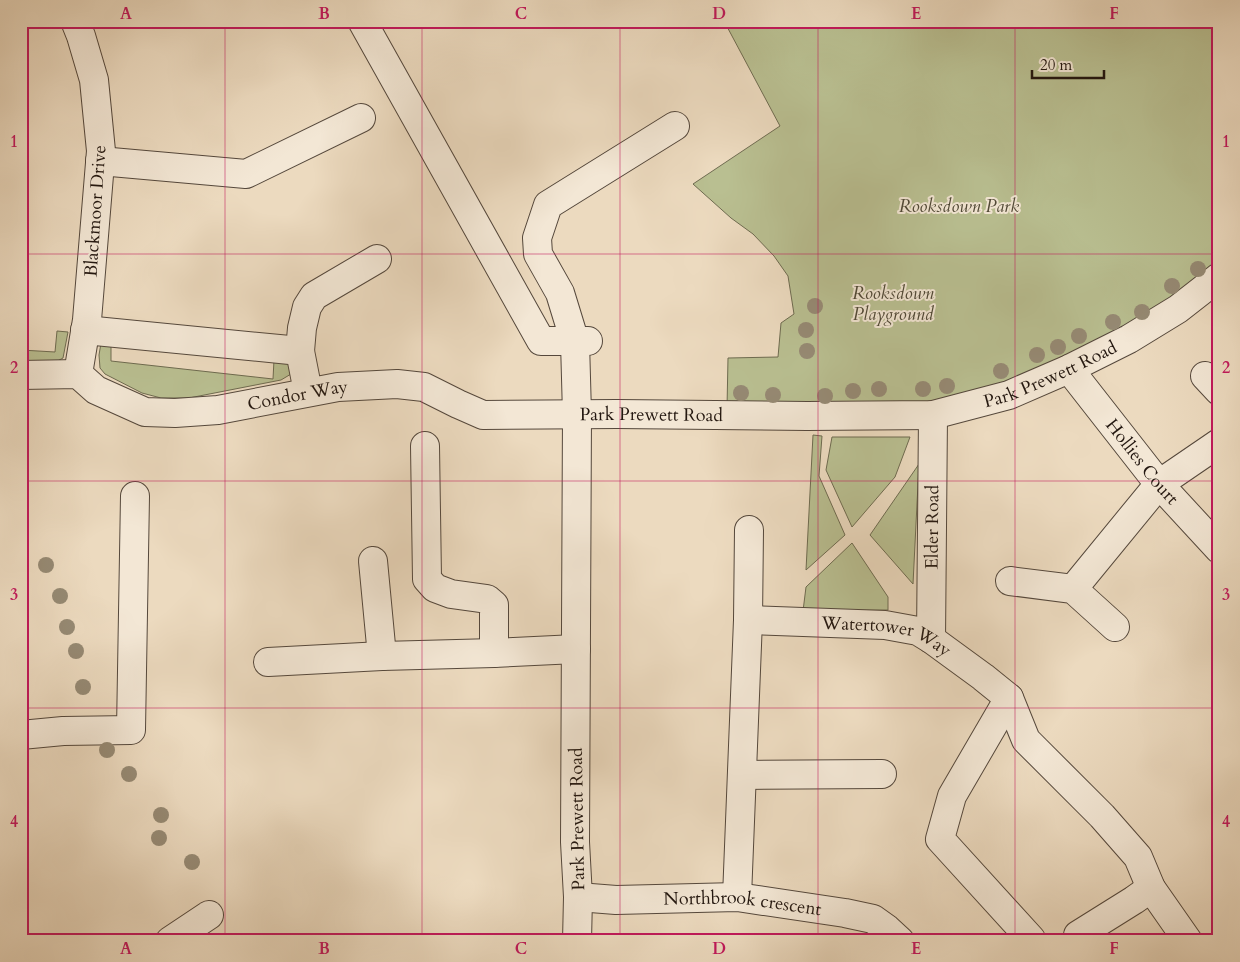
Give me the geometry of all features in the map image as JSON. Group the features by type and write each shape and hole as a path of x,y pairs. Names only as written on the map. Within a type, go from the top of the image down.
{"street":[{"name":"Blackmoor Drive","path":"75,21 94,80 102,151 85,330 78,374"},
{"path":"362,21 541,341 581,341"},
{"path":"100,161 246,174 361,118"},
{"path":"577,414 581,341 560,293 538,254 537,238 548,205 675,126"},
{"path":"308,392 300,351 302,328 307,307 314,296 377,259"},
{"name":"Park Prewett Road","path":"577,941 578,898 575,842 577,414 933,415 1009,395 1069,369 1129,339 1178,309 1219,277"},
{"path":"85,330 300,351"},
{"name":"Hollies Court","path":"1069,369 1159,484 1219,549"},
{"path":"21,375 78,374"},
{"name":"Condor Way","path":"78,374 96,390 145,412 218,410 338,386 397,384 424,386 458,404 483,414 577,414"},
{"name":"Elder Road","path":"931,639 933,415"},
{"path":"1073,589 1159,484 1219,444"},
{"path":"425,446 427,579 435,588 451,594 487,599 494,605 494,653"},
{"path":"21,735 64,731 130,730 135,496"},
{"path":"737,897 748,620 749,530"},
{"path":"373,561 382,656"},
{"path":"1010,582 1073,589 1115,626"},
{"name":"Watertower Way","path":"748,620 885,624 918,631 931,639 1009,698 1026,740 1102,816 1138,857 1151,888 1188,941"},
{"path":"268,662 576,649"},
{"path":"1009,698 952,796 940,839 1031,941"},
{"path":"742,775 882,774"},
{"path":"1078,934 1151,888"},
{"name":"Northbrook crescent","path":"578,898 616,900 737,897 873,919 888,929 900,941"},
{"path":"170,941 209,915"}],"green space":[{"name":"Rooksdown Park","path":"724,21 1219,21 1219,263 1149,318 1066,362 932,410 727,408 728,358 778,357 781,323 794,314 788,276 774,256 753,234 731,218 693,184 780,126"},
{"path":"57,331 68,332 63,358 52,364 21,363 21,350 55,352"},
{"path":"111,342 111,361 273,379 274,360 289,361 291,374 281,380 189,398 161,398 142,393 105,374 100,368 99,355 101,343"},
{"path":"813,435 822,436 819,476 845,535 806,570"},
{"path":"832,437 910,437 895,477 852,527 826,470"},
{"path":"919,464 913,584 870,535"},
{"path":"852,543 888,597 888,610 803,611 806,587"}],"park label":[{"name":"Rooksdown Playground","path":"893,303"}]}
